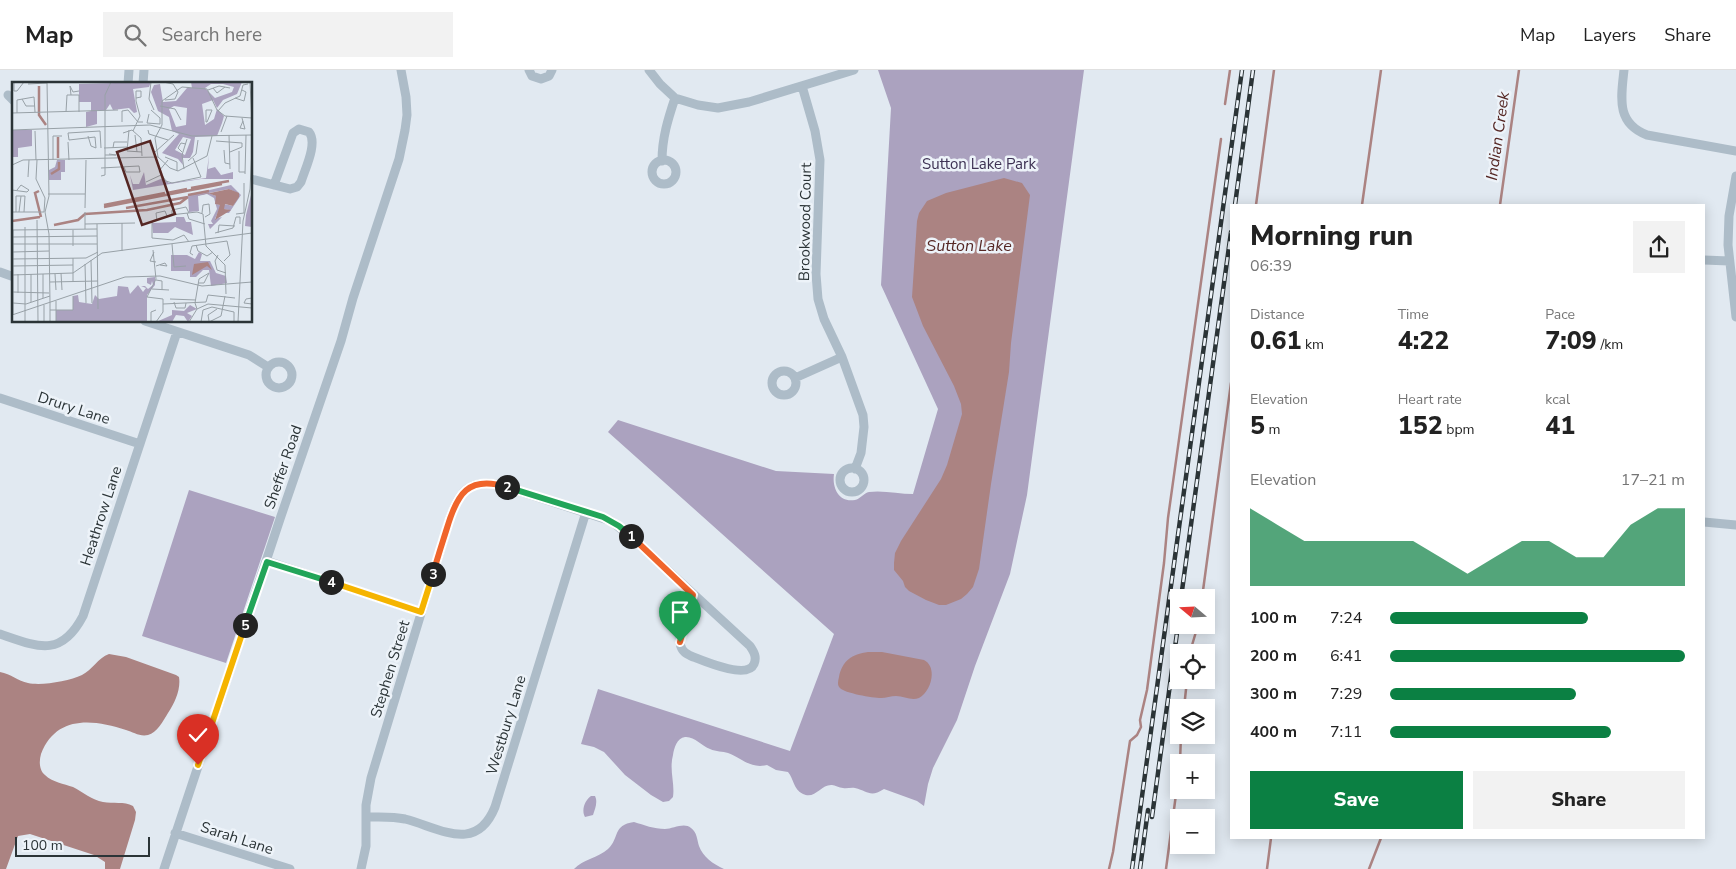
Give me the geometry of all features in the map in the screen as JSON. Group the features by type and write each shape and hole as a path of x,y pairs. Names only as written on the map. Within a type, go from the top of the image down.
{"street":[{"name":"Sheffer Road","path":"164,869 341,341 353,298 399,159 407,115 401,70"},
{"path":"529,70 532,76 541,80 549,76 552,70"},
{"path":"649,70 655,79 675,98 708,107 728,107 854,70"},
{"path":"1624,70 1621,102 1631,125 1638,131 1736,151"},
{"name":"Brookwood Court","path":"802,86 815,131 820,160 816,274 818,299 824,319 842,357 863,415 864,427 861,453 855,468"},
{"path":"662,161 663,140 675,98"},
{"path":"252,179 274,185 294,188 301,182 313,142 309,132 299,129 292,133 274,185"},
{"path":"1736,176 1729,216 1729,262 1736,317"},
{"path":"1705,260 1729,262"},
{"path":"0,272 12,276"},
{"path":"148,322 249,355 268,367"},
{"name":"Heathrow Lane","path":"0,634 33,645 43,646 63,641 78,626 83,616 177,332"},
{"path":"795,378 842,357"},
{"name":"Drury Lane","path":"0,398 140,444"},
{"name":"Stephen Street","path":"361,869 366,846 367,798 371,778 454,507 463,492 471,486 480,483 497,484 603,517 619,526 750,646 755,655 755,662 752,668 747,671 735,670 684,653 681,648 680,636 693,595"},
{"name":"Westbury Lane","path":"366,817 406,819 458,835 474,832 488,822 495,807 586,512"},
{"path":"1705,522 1736,525"},
{"path":"267,562 421,612"},
{"name":"Sarah Lane","path":"176,833 290,869"}],"green space":[{"name":"Sutton Lake Park","path":"878,70 1084,70 1027,495 1010,574 975,666 957,720 933,768 924,806 917,801 884,789 879,792 869,793 855,788 828,785 815,794 803,794 795,787 788,772 776,770 767,765 752,765 728,753 707,748 688,737 682,738 675,746 672,761 673,797 669,801 663,802 625,775 604,752 581,744 598,689 790,751 834,634 608,432 618,420 776,471 834,474 835,489 840,497 844,499 855,500 869,492 880,491 913,494 938,409 881,285 891,108"},
{"path":"189,490 275,517 226,663 142,636"},
{"path":"591,796 596,798 593,815 585,817 584,805"},
{"path":"634,822 661,829 688,826 693,830 699,846 706,857 724,869 574,869 608,849 612,845 619,829"}],"water":[{"name":"Sutton Lake","path":"1004,178 1022,183 1030,195 1009,372 979,569 973,587 967,594 961,599 946,605 939,605 909,591 894,570 895,553 901,541 941,479 962,414 961,404 954,386 923,326 912,297 917,221 919,213 927,201 946,193"},
{"path":"882,652 924,660 931,668 932,674 927,691 919,698 913,699 896,696 883,698 853,693 840,688 838,680 840,671 845,663 857,654"},
{"path":"109,654 126,657 179,677 177,696 164,720 154,732 145,735 139,735 113,726 89,722 66,726 56,732 48,741 41,754 40,762 43,773 55,781 73,787 99,801 133,806 136,812 135,820 120,869 105,869 105,862 94,855 30,834 18,836 6,869 0,869 0,672 28,683 55,682 82,675"}],"waterway":[{"path":"1225,104 1230,70"},
{"path":"1256,204 1274,70"},
{"path":"1362,204 1381,70"},
{"name":"Indian Creek","path":"1500,204 1519,70"},
{"path":"1109,869 1130,741 1137,735 1141,727 1140,720 1147,690 1168,518 1221,139"},
{"path":"1203,589 1230,390"},
{"path":"1192,644 1195,634"},
{"path":"1185,699 1186,689"},
{"path":"1180,754 1181,744"},
{"path":"1166,869 1175,799"},
{"path":"1267,869 1271,839"},
{"name":"Indian Creek","path":"1369,869 1381,839"}],"railway":[{"path":"1132,869 1242,70"},
{"path":"1235,204 1253,70"},
{"path":"1182,589 1230,239"},
{"path":"1152,817 1177,634"},
{"path":"1140,869 1148,810"}],"route":[{"path":"198,765 267,562 421,612 458,498 471,486 480,483 497,484 530,494 603,517 619,526 693,595 680,636 680,642"}]}
